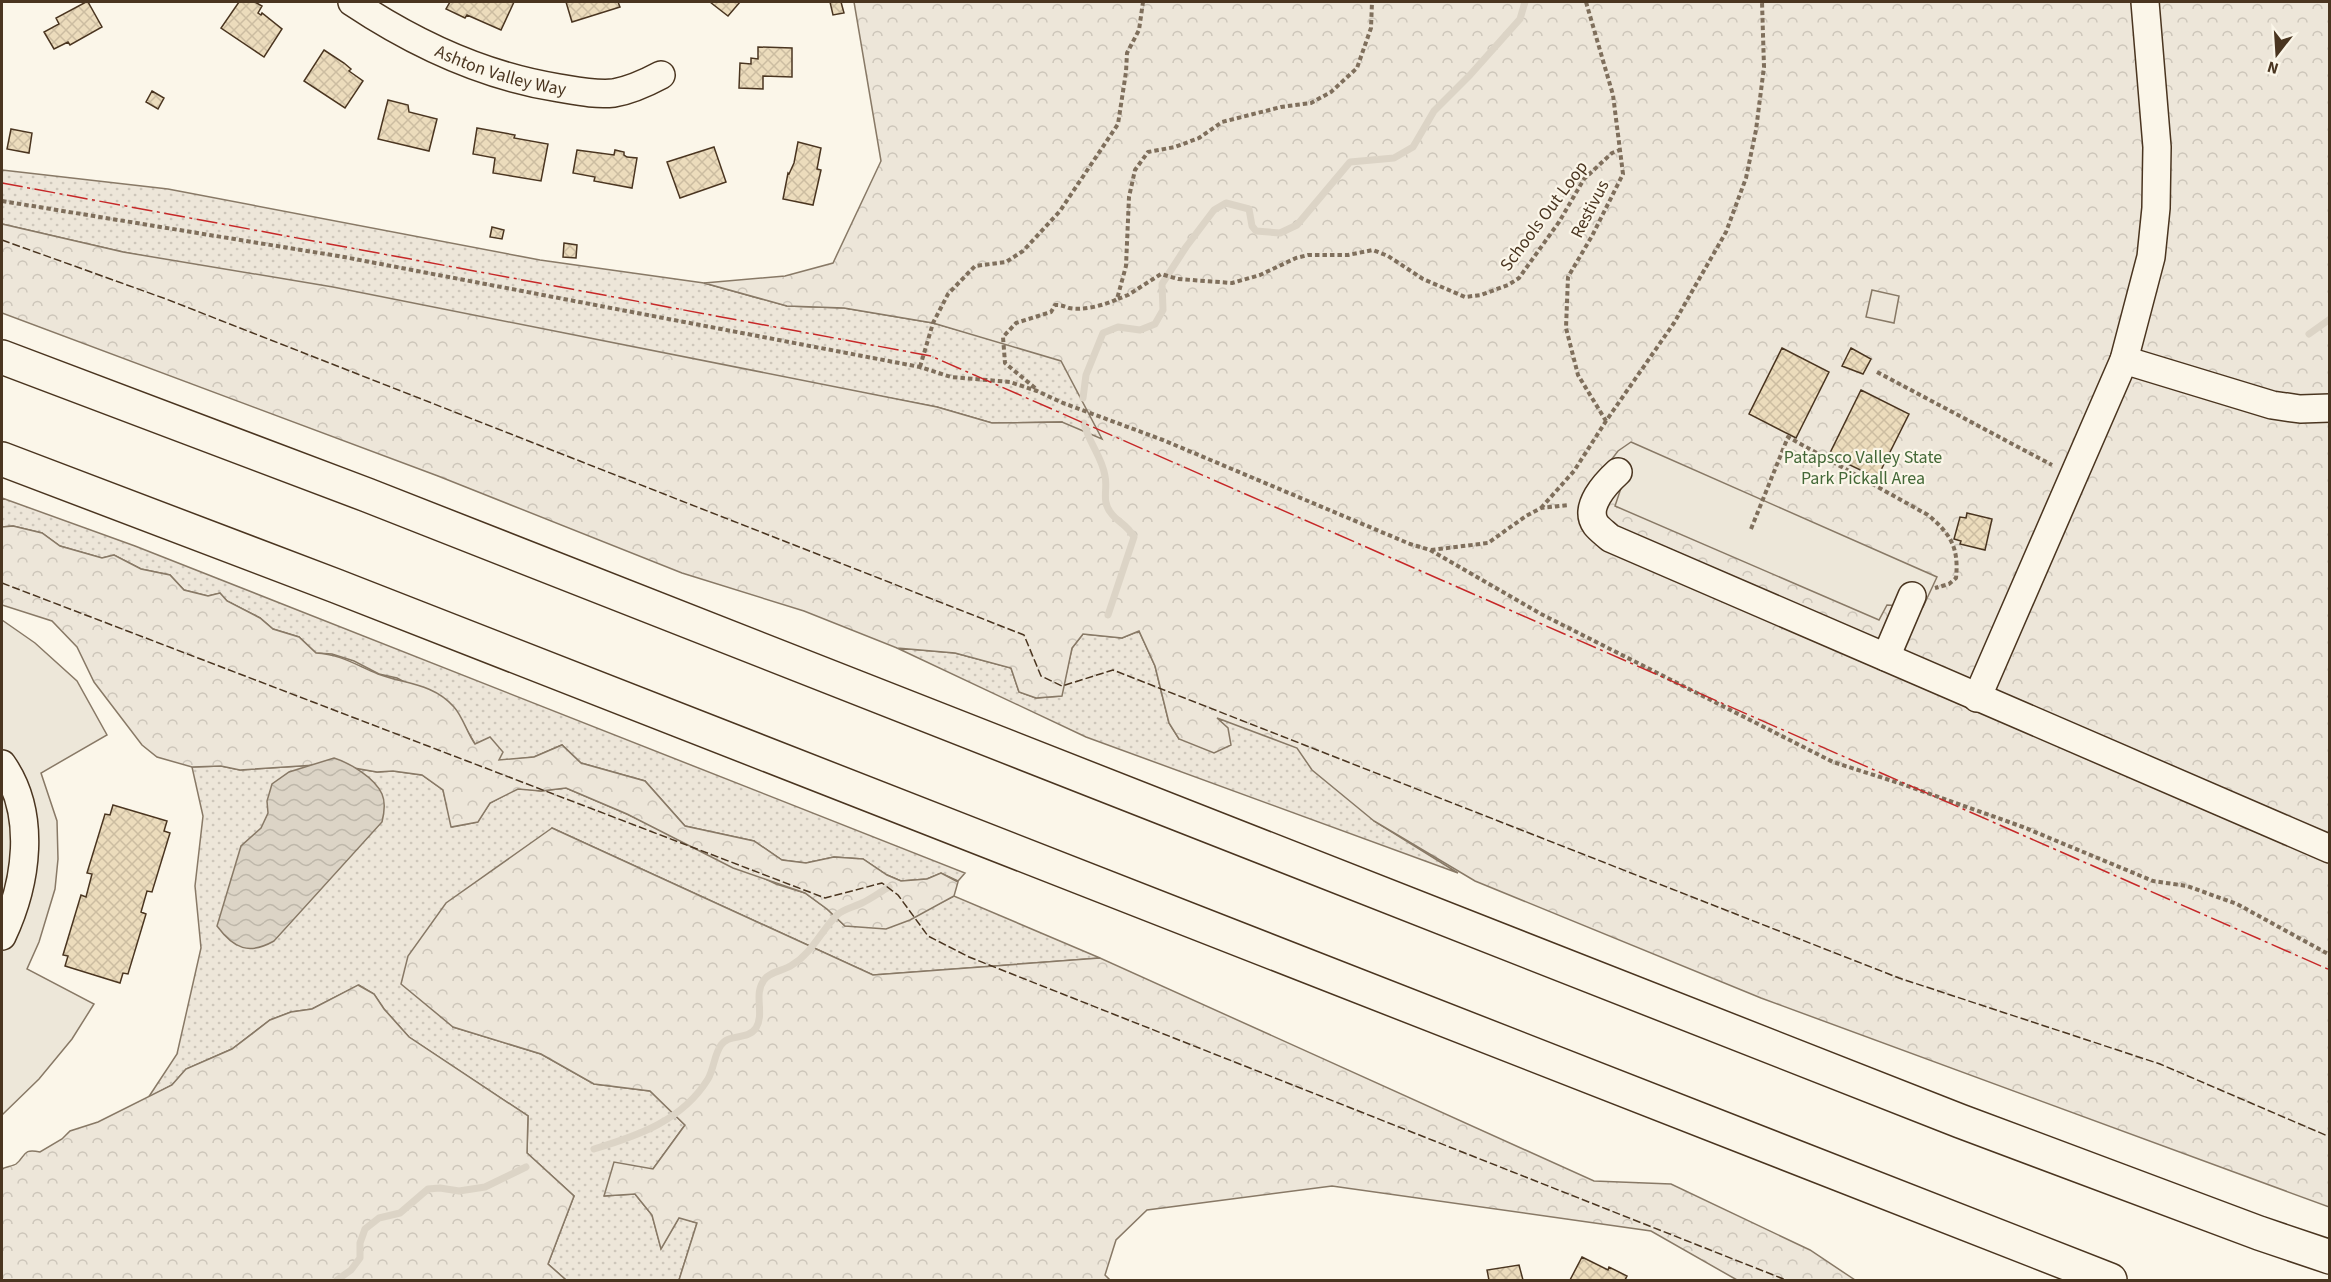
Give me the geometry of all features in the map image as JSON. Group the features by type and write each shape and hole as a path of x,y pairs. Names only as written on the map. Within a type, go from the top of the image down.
{"highway":[{"path":"2,357 390,504 1960,1121 2226,1221 2330,1257"},
{"path":"2,459 336,586 2110,1281"}],"street":[{"name":"Ashton Valley Way","path":"352,2 405,35 459,61 535,84 594,94 614,93 639,86 661,75"},
{"path":"1977,698 2124,360 2151,257 2156,208 2157,147 2145,2"},
{"path":"2124,360 2272,405 2300,409 2330,408"},
{"path":"1618,472 1606,484 1593,507 1595,523 1610,538 2330,849"},
{"path":"1886,657 1912,596"},
{"path":"2,764 21,805 24,862 18,891 2,936"}],"path":[{"path":"920,367 933,323 948,294 975,266 1006,262 1023,251 1060,211 1118,124 1126,72 1126,53 1139,30 1143,2"},
{"path":"1117,299 1126,266 1129,197 1135,170 1149,152 1175,147 1199,138 1222,122 1281,107 1311,103 1331,92 1357,68 1371,28 1372,2"},
{"name":"Restivus","path":"1586,2 1613,95 1623,174 1568,278 1566,328 1578,375 1606,421"},
{"path":"1430,550 1488,543 1541,508 1574,471 1674,323 1726,232 1746,178 1764,66 1762,2"},
{"name":"Schools Out Loop","path":"1038,391 1005,363 1003,337 1016,323 1051,312 1055,305 1071,308 1098,306 1128,295 1161,274 1178,279 1232,283 1260,275 1296,258 1308,255 1348,255 1373,250 1388,256 1423,279 1465,297 1481,295 1508,285 1519,278 1559,222 1584,179 1612,153 1620,150"},
{"path":"2,201 344,256 920,367 951,377 1010,382 1038,391 1063,403 1163,440 1410,544 1430,550 1541,614 1833,762 2023,827 2152,881 2187,886 2237,904 2330,955"},
{"path":"1877,372 2074,477"},
{"path":"1751,529 1788,437 1928,515 1946,530 1951,538 1957,565 1956,578 1949,584 1912,596"}],"green space":[{"name":"Patapsco Valley State Park Pickall Area","path":"854,2 2329,2 2329,1207 1761,998 1475,881 1374,821 1312,770 1297,748 1217,718 1228,728 1231,745 1214,753 1179,739 1169,723 1155,666 1139,631 1122,638 1083,634 1072,648 1062,696 1036,698 1019,692 1011,668 955,653 897,648 804,611 682,573 438,476 2,313 2,224 123,252 333,287 937,407 992,423 1062,422 1102,439 1061,361 933,323 844,308 787,306 704,283 785,276 833,263 881,161"},
{"path":"2,170 168,189 540,260 704,283 787,306 844,308 933,323 1069,361 1374,821 1458,873 1086,737 897,648 955,653 1011,668 1019,692 1036,698 1061,696 1072,648 1083,634 1122,638 1139,631 1155,666 1169,723 1179,739 1214,717 1062,422 992,423 937,407 123,252 2,224"},
{"path":"1872,290 1899,296 1894,323 1866,317"},
{"path":"2,498 135,546 965,873 958,881 941,873 927,879 901,881 887,875 863,859 834,857 806,863 782,860 754,841 685,826 645,781 581,763 562,745 534,757 499,761 490,738 475,744 454,708 397,678 379,674 354,661 332,654 316,653 299,637 273,629 260,618 227,601 220,593 208,596 184,590 170,575 141,569 114,555 102,558 60,546 42,533 13,526 2,527"},
{"path":"13,526 42,533 60,546 102,558 114,555 141,569 170,575 184,590 208,596 220,593 227,601 260,618 273,629 299,637 316,653 340,658 378,674 437,693 457,711 475,744 490,737 503,752 499,760 534,757 562,745 581,763 645,781 685,826 754,841 782,860 806,863 834,857 863,859 887,875 901,881 927,879 941,873 958,882 954,896 910,920 886,929 845,926 805,893 733,868 627,814 566,788 541,791 518,789 490,803 478,822 451,827 443,790 422,775 393,771 377,772 331,764 240,770 221,766 192,767 157,757 142,745 94,682 77,647 52,621 2,605 2,527"},
{"path":"331,764 377,772 393,771 422,775 443,790 452,827 477,822 490,803 518,788 541,791 566,788 776,884 805,893 845,926 934,906 954,896 1100,958 873,975 552,828 453,1027 541,1054 594,1084 650,1091 685,1125 653,1169 604,1196 635,1194 652,1215 661,1248 679,1217 697,1223 679,1280 566,1280 548,1264 574,1196 527,1153 528,1116 409,1037 374,994 359,985 312,1009 291,1012 270,1020 232,1049 186,1069 172,1085 148,1098 177,1054 201,948 195,886 203,816 192,767 221,766 240,770"},
{"path":"552,828 873,975 1100,958 1594,1181 1671,1184 1810,1250 1855,1280 1737,1280 1651,1231 1332,1186 1147,1210 1116,1240 1105,1275 1110,1280 679,1280 697,1223 679,1218 661,1249 652,1215 635,1194 604,1196 614,1162 653,1169 685,1125 650,1091 594,1084 541,1054 453,1027 401,984 408,956 446,903"},
{"path":"358,985 374,994 409,1037 528,1116 527,1153 574,1196 548,1264 566,1280 2,1280 2,1169 16,1164 27,1152 40,1152 62,1139 70,1131 98,1122 172,1085 186,1069 232,1049 270,1020 291,1012 312,1009"}],"shaded area":[{"path":"1631,442 1937,577 1923,607 1887,605 1879,620 1615,506 1621,488 1601,473 1618,451"},
{"path":"2,620 35,643 77,681 107,735 41,773 57,821 58,859 55,889 39,942 27,969 94,1004 72,1039 39,1079 2,1115"}],"water":[{"path":"334,758 361,772 379,788 384,801 382,822 274,941 257,948 236,945 217,926 241,846 261,828 268,813 267,801 272,784 289,772"}],"building":[{"path":"86,2 102,27 70,45 68,42 54,49 44,32 59,24 56,18"},
{"path":"239,2 255,2 262,6 258,13 261,15 262,13 282,29 264,57 221,28"},
{"path":"450,2 514,2 501,30 467,15 465,18 446,9"},
{"path":"566,2 618,2 620,7 572,22"},
{"path":"710,2 740,2 728,16"},
{"path":"830,2 841,2 844,13 833,15"},
{"path":"758,47 792,48 792,77 763,76 763,89 739,88 740,63 751,64 751,58 758,59"},
{"path":"324,50 344,63 351,69 349,71 363,81 345,108 304,81"},
{"path":"152,91 164,98 158,109 146,102"},
{"path":"388,100 408,105 409,112 437,119 429,151 378,139"},
{"path":"477,128 548,144 541,181 493,173 495,158 473,154"},
{"path":"11,129 32,133 29,153 7,149"},
{"path":"798,142 821,148 817,169 821,170 813,205 783,199"},
{"path":"714,147 726,182 680,198 667,162"},
{"path":"577,150 614,155 615,150 624,152 627,157 637,158 632,188 594,181 595,177 573,173"},
{"path":"492,227 504,230 502,239 490,237"},
{"path":"564,243 577,245 576,258 563,257"},
{"path":"1782,348 1829,372 1796,438 1749,414"},
{"path":"1851,348 1871,359 1863,374 1842,366"},
{"path":"1861,390 1909,414 1877,478 1829,455"},
{"path":"1967,513 1992,519 1985,550 1960,544 1961,541 1954,539 1960,517 1966,518"},
{"path":"113,805 167,821 164,831 170,833 152,892 147,891 141,912 146,914 128,974 123,973 120,983 65,966 68,956 63,955 81,895 86,897 92,874 87,873 105,814 110,815"},
{"path":"1582,1257 1608,1270 1609,1267 1627,1276 1625,1280 1570,1280"},
{"path":"1519,1265 1523,1280 1489,1280 1487,1270"}],"waterway":[{"path":"1083,398 1086,375 1103,333 1118,327 1140,330 1155,324 1163,310 1162,284 1214,210 1226,203 1249,209 1252,226 1256,231 1280,233 1297,225 1350,162 1394,158 1413,147 1434,111 1520,19 1525,2"},
{"path":"2309,334 2330,319"},
{"path":"1084,423 1103,469 1106,481 1106,504 1134,537 1108,615"},
{"path":"594,1149 657,1125 685,1106 708,1079 724,1041 748,1034 756,1028 760,1016 759,992 764,980 799,960 839,913 889,887"},
{"path":"337,1280 351,1270 360,1258 360,1243 365,1229 379,1218 400,1213 428,1189 459,1191 485,1187 526,1167"}],"fence":[{"path":"2,240 166,299 1024,635 1041,676 1062,686 1113,670 1899,978 2160,1064 2330,1137"},
{"path":"2,583 825,898 882,883 898,895 928,936 969,957 1786,1280"}],"power":[{"path":"2,183 931,356 2330,970"}]}
